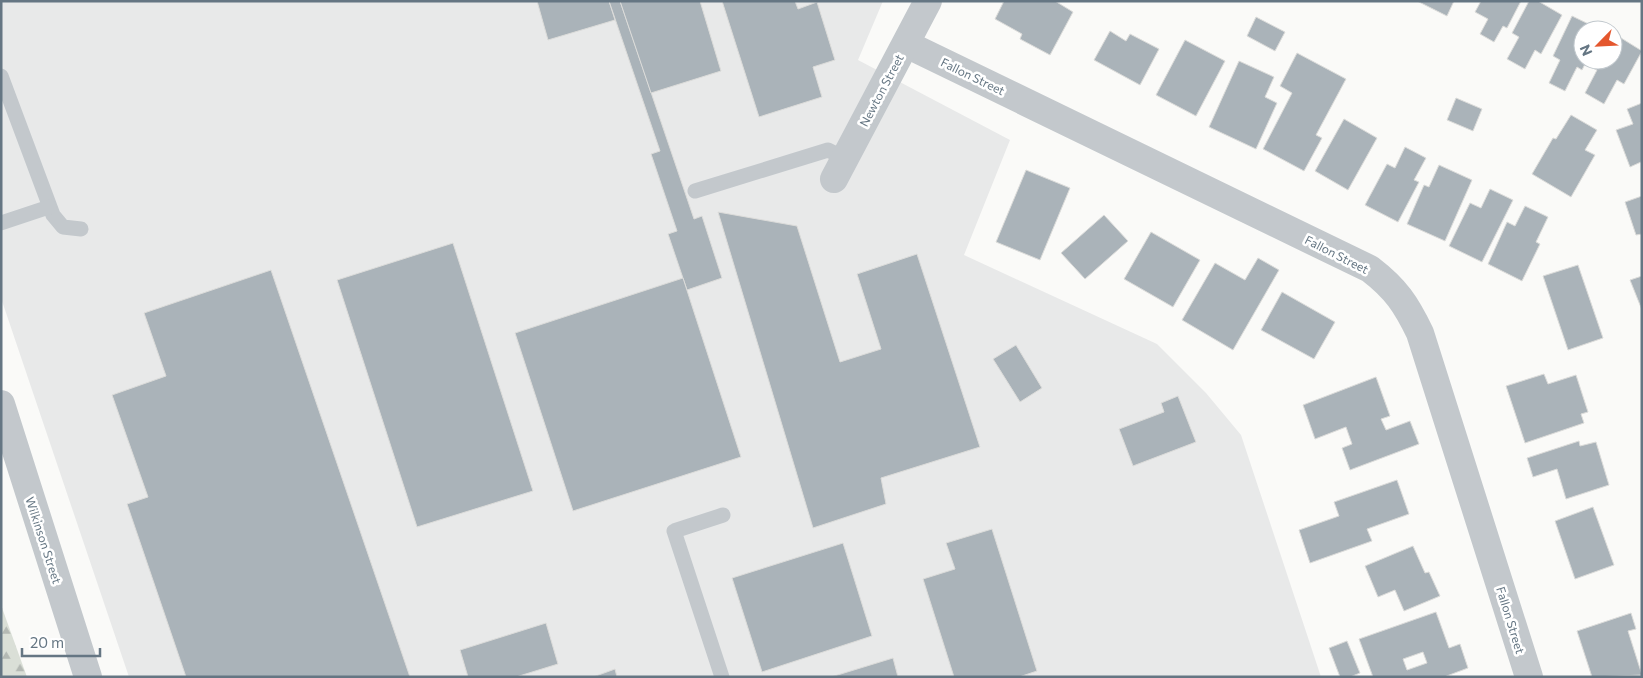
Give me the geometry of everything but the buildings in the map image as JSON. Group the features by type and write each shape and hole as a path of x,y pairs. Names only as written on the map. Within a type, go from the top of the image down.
{"street":[{"name":"Newton Street","path":"839,168 928,1"},
{"name":"Fallon Street","path":"906,44 1370,269 1390,284 1407,305 1420,333 1528,677"},
{"name":"Wilkinson Street","path":"1,404 88,677"}],"lane":[{"path":"1,76 49,207 57,222 63,227 81,229"},
{"path":"695,190 828,150 839,168"},
{"path":"1,223 49,207"},
{"path":"722,677 674,531 723,515"}],"shaded area":[{"path":"1,1 883,1 858,60 1010,140 964,255 1157,344 1206,393 1241,435 1321,677 129,677 1,298"}],"green space":[{"path":"1,605 27,677 1,677"}]}
